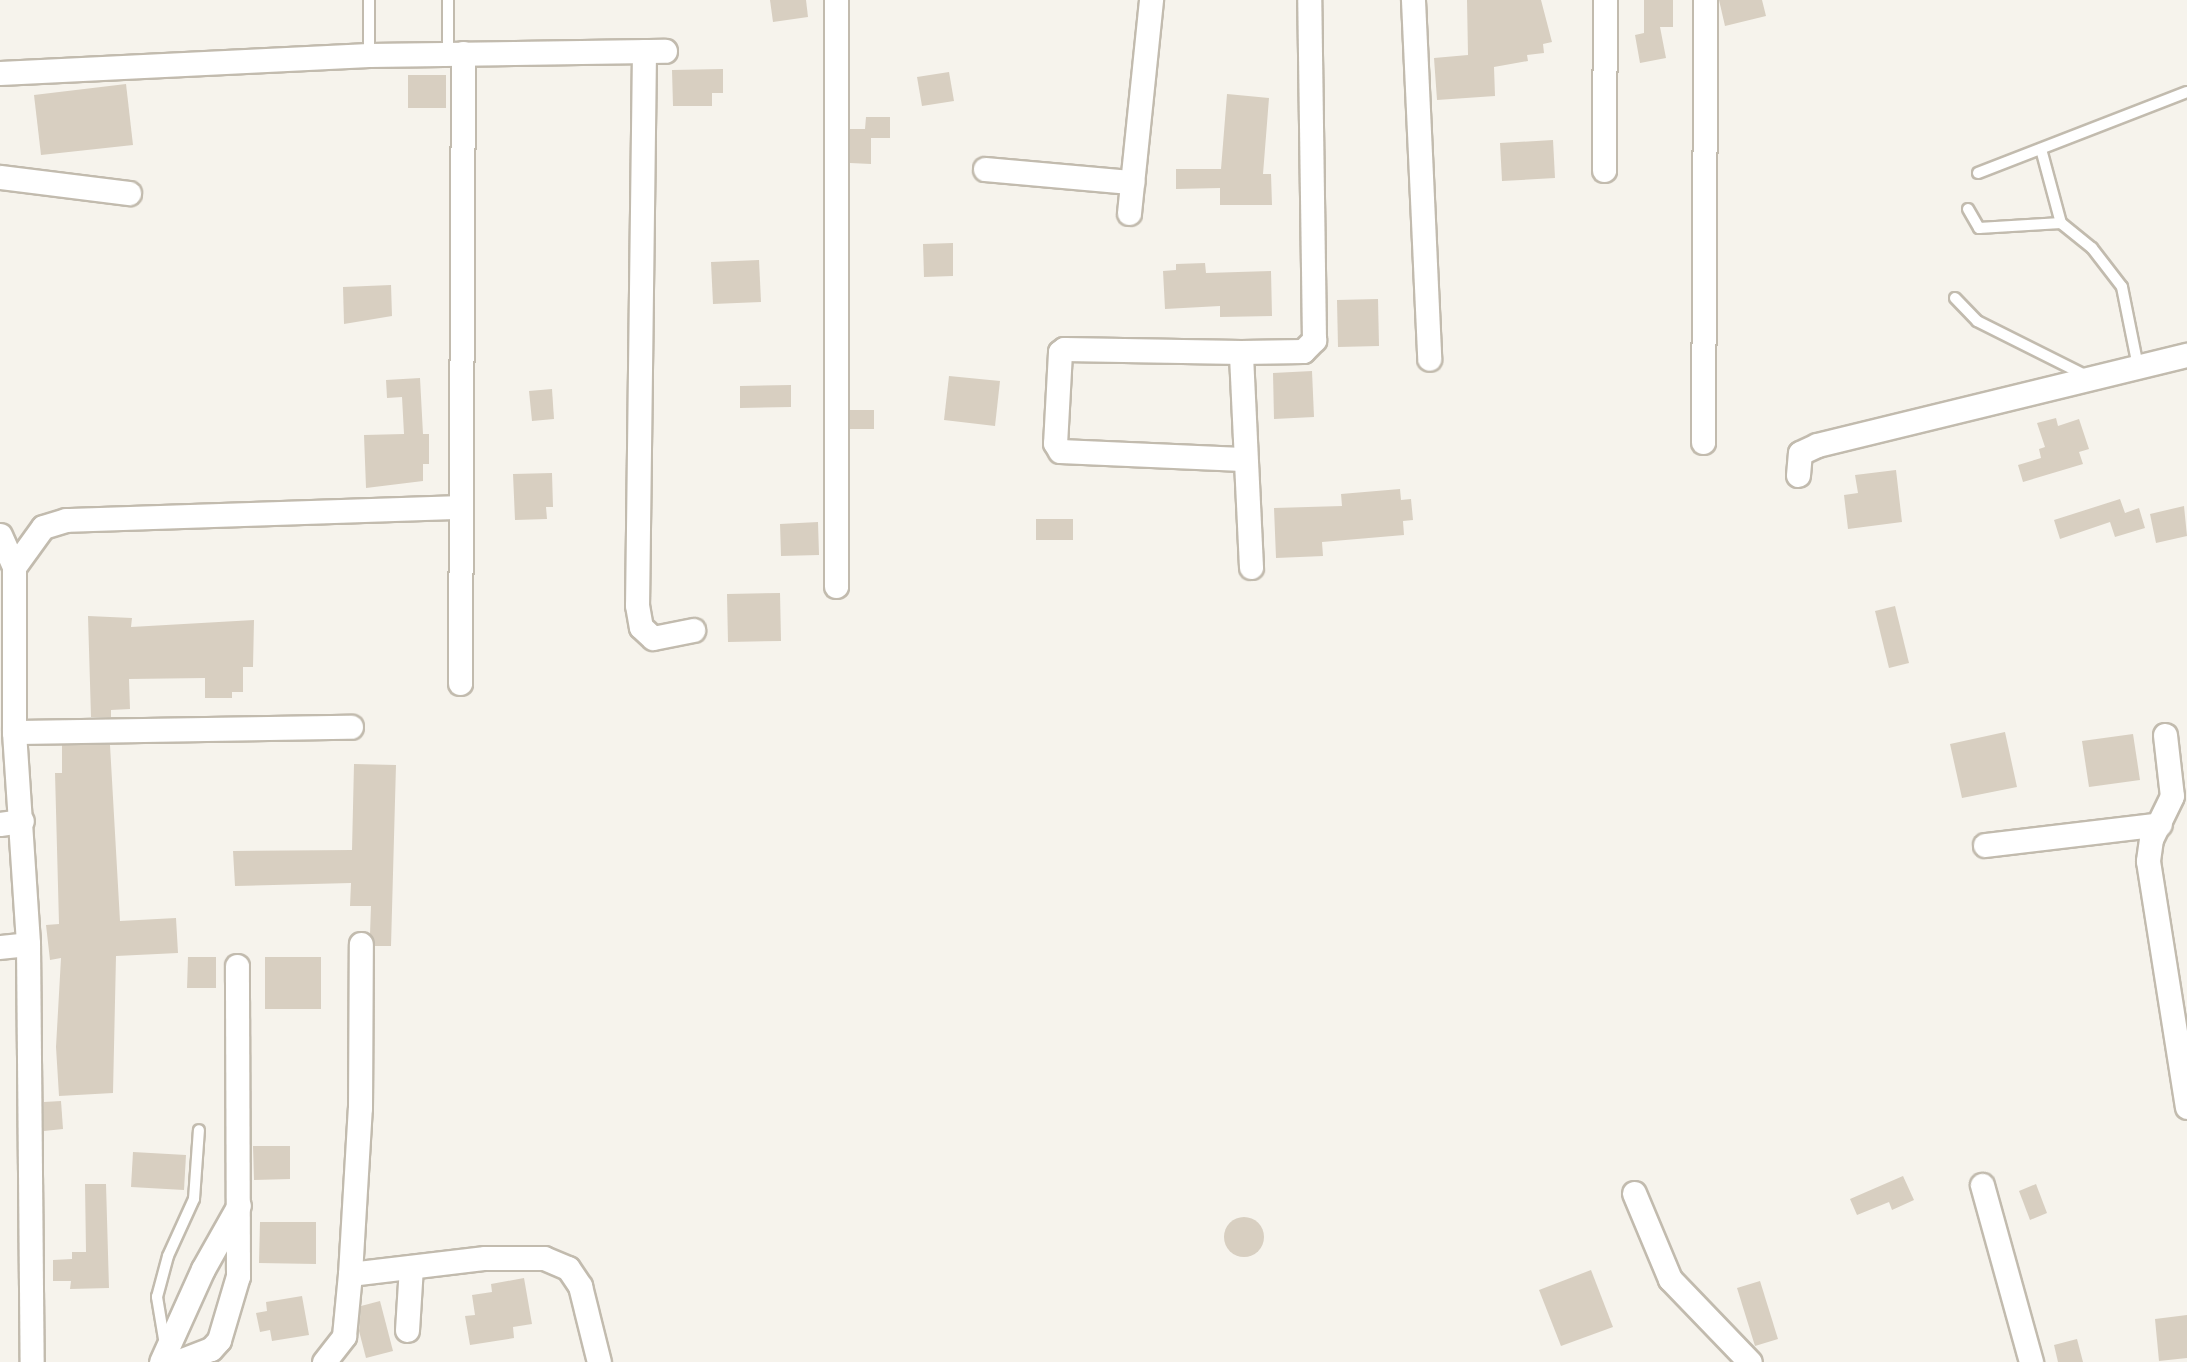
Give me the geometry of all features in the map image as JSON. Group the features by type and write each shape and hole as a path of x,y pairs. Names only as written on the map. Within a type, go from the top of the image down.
{"street":[{"path":"836,0 836,586"},
{"path":"1129,213 1152,0"},
{"path":"1242,459 1060,451 1055,443 1060,352 1065,349 1303,351 1314,340 1308,0"},
{"path":"1413,0 1429,359"},
{"path":"1604,170 1605,0"},
{"path":"1703,443 1705,0"},
{"path":"0,73 369,55 654,51 637,605 641,627 653,638 693,630"},
{"path":"456,53 460,683"},
{"path":"985,169 1132,182"},
{"path":"0,177 129,193"},
{"path":"1241,352 1242,459 1251,567"},
{"path":"1798,475 1800,453 1817,445 2187,355"},
{"path":"14,567 43,527 66,520 458,507"},
{"path":"0,535 14,567 11,822 28,944 32,1362"},
{"path":"14,732 351,727"},
{"path":"2165,735 2172,796 2148,861 2187,1107"},
{"path":"1985,845 2160,824"},
{"path":"0,947 28,944"},
{"path":"324,1362 344,1336 350,1274 360,1108 361,944"},
{"path":"168,1358 211,1349 227,1324 238,1276 237,966"},
{"path":"1982,1185 2031,1362"},
{"path":"1634,1193 1670,1279 1750,1362"},
{"path":"168,1358 239,1205"},
{"path":"350,1274 517,1257 544,1258 568,1268 580,1286 599,1362"},
{"path":"407,1330 411,1267"}],"lane":[{"path":"369,0 369,55"},
{"path":"448,0 456,53"},
{"path":"1978,173 2187,92"},
{"path":"2040,149 2061,223 2092,248 2122,287 2138,366"},
{"path":"1968,209 1979,228 2061,223"},
{"path":"1955,298 1977,321 2091,378"},
{"path":"168,1358 157,1297 168,1256 194,1199 199,1130"}],"building":[{"path":"770,0 806,0 808,17 773,22"},
{"path":"1467,0 1541,0 1552,42 1543,44 1544,53 1527,55 1528,61 1494,67 1495,96 1437,100 1434,58 1468,55"},
{"path":"1644,0 1673,0 1673,27 1660,27 1666,58 1640,63 1635,35 1644,33"},
{"path":"1719,0 1762,0 1766,16 1725,26"},
{"path":"723,69 723,93 712,93 712,106 673,106 672,70"},
{"path":"949,72 954,101 922,106 917,77"},
{"path":"408,75 446,75 446,108 408,108"},
{"path":"126,84 133,145 41,155 34,95"},
{"path":"1227,94 1269,98 1263,174 1271,174 1272,205 1220,205 1220,188 1176,189 1176,169 1221,169"},
{"path":"866,117 890,117 890,138 871,138 871,164 850,163 850,129 865,129"},
{"path":"1553,140 1555,178 1502,181 1500,143"},
{"path":"953,243 953,276 924,277 923,244"},
{"path":"759,260 761,302 713,304 711,262"},
{"path":"1205,263 1206,273 1271,271 1272,316 1220,317 1220,306 1165,309 1163,271 1176,270 1176,264"},
{"path":"391,285 392,316 344,324 343,287"},
{"path":"1378,299 1379,346 1338,347 1337,300"},
{"path":"1312,371 1314,417 1274,419 1273,373"},
{"path":"949,376 1000,381 995,426 944,420"},
{"path":"420,378 423,434 429,434 429,464 423,464 423,481 366,488 364,435 404,434 402,397 387,398 386,380"},
{"path":"791,385 791,407 740,408 740,386"},
{"path":"552,389 554,419 532,421 529,391"},
{"path":"850,410 874,410 874,429 850,429"},
{"path":"2056,418 2058,426 2079,419 2089,449 2079,452 2083,464 2023,482 2018,465 2041,458 2039,449 2045,447 2037,423"},
{"path":"1896,470 1902,522 1848,529 1844,495 1858,493 1855,475"},
{"path":"552,473 553,507 546,507 547,519 515,520 513,474"},
{"path":"1400,489 1401,500 1411,499 1413,520 1403,521 1404,535 1322,542 1323,556 1276,558 1274,508 1342,506 1341,494"},
{"path":"2120,499 2125,513 2139,508 2145,528 2115,537 2110,522 2060,539 2054,520"},
{"path":"2184,506 2187,536 2156,543 2150,514"},
{"path":"1036,519 1073,519 1073,540 1036,540"},
{"path":"818,522 819,555 781,556 780,524"},
{"path":"780,593 781,641 728,642 727,594"},
{"path":"1895,606 1909,663 1889,668 1875,611"},
{"path":"88,616 132,618 131,627 254,620 253,667 243,667 243,692 232,692 232,698 205,698 205,678 129,679 130,709 111,710 111,717 91,717"},
{"path":"2005,732 2017,787 1962,798 1950,744"},
{"path":"2133,734 2140,780 2089,787 2082,741"},
{"path":"62,745 110,745 120,921 176,918 178,953 116,956 113,1093 59,1096 56,1047 61,958 50,960 46,925 59,924 55,773 62,773"},
{"path":"354,764 396,765 391,946 375,946 370,934 371,906 350,906 351,883 235,886 233,851 352,850"},
{"path":"188,957 216,957 216,988 187,988"},
{"path":"265,957 321,957 321,1009 265,1009"},
{"path":"61,1101 63,1129 44,1131 44,1102"},
{"path":"253,1146 290,1146 290,1179 254,1180"},
{"path":"133,1152 186,1155 184,1190 131,1187"},
{"path":"1903,1176 1914,1200 1892,1210 1889,1202 1857,1215 1850,1199"},
{"path":"85,1184 106,1184 109,1288 70,1289 71,1281 53,1281 53,1260 72,1259 72,1252 86,1252"},
{"path":"2036,1184 2047,1213 2030,1220 2019,1191"},
{"path":"1244,1217 1252,1218 1258,1223 1263,1229 1263,1245 1258,1251 1252,1256 1244,1257 1236,1256 1230,1251 1225,1245 1224,1237 1225,1229 1230,1223 1236,1218"},
{"path":"260,1222 316,1222 316,1264 259,1263"},
{"path":"1591,1270 1613,1327 1561,1346 1539,1290"},
{"path":"524,1278 532,1324 513,1327 514,1338 470,1345 465,1316 475,1315 472,1295 492,1292 491,1284"},
{"path":"1760,1281 1778,1339 1755,1346 1737,1288"},
{"path":"302,1296 309,1335 272,1341 270,1330 260,1332 256,1313 267,1311 266,1302"},
{"path":"380,1301 393,1351 366,1358 359,1331 361,1306"},
{"path":"2187,1315 2187,1358 2159,1361 2155,1319"},
{"path":"2077,1339 2083,1362 2058,1362 2054,1345"}]}
